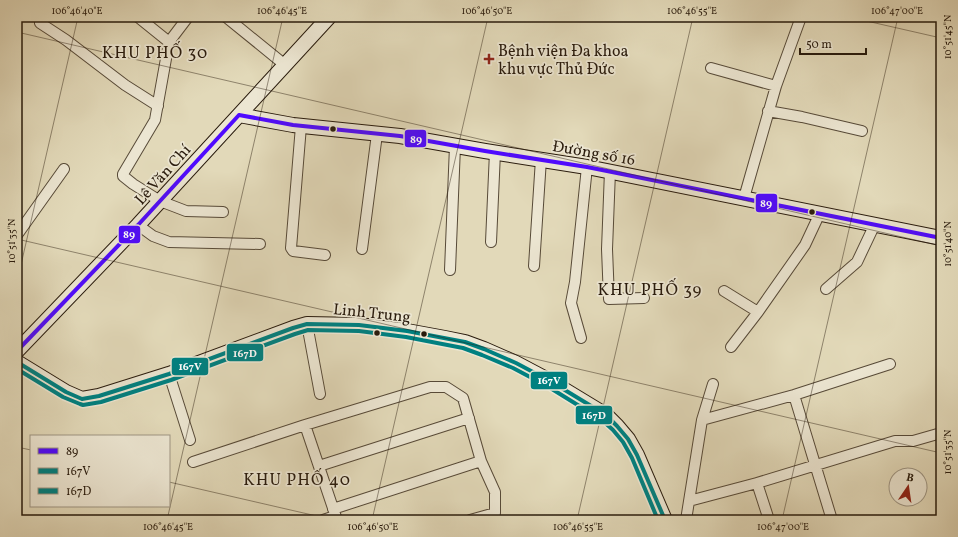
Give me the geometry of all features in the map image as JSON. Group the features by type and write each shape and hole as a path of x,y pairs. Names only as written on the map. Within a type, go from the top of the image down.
{"street":[{"path":"138,17 169,42"},
{"path":"188,17 169,42 155,120 123,176 160,201 186,211 223,212"},
{"path":"226,17 285,65"},
{"name":"Lê Văn Chí","path":"17,351 138,225 329,17"},
{"path":"744,198 768,111 801,17"},
{"path":"40,23 66,40 125,85 158,106"},
{"path":"711,68 776,86"},
{"path":"768,111 802,117 862,131"},
{"name":"Đường số 16","path":"239,115 301,126 415,138 454,146 587,166 941,238"},
{"path":"301,126 291,248 293,251 326,255"},
{"path":"362,249 377,134"},
{"path":"450,270 454,146"},
{"path":"491,242 495,152"},
{"path":"534,266 541,159"},
{"path":"581,338 571,303 575,282 587,166"},
{"path":"17,234 64,169"},
{"path":"610,171 607,249 609,298 644,298"},
{"path":"731,346 758,312 805,245 820,213"},
{"path":"826,289 857,262 875,224"},
{"path":"138,225 153,236 170,242 260,244"},
{"path":"724,291 758,312"},
{"path":"308,324 320,394"},
{"name":"Linh Trung","path":"17,362 66,392 82,399 100,396 169,374 293,328 308,324 359,325 406,331 459,341 490,351 550,381 606,415 628,439 637,455 665,520"},
{"path":"702,420 794,395 890,364"},
{"path":"169,374 190,440"},
{"path":"686,520 702,420 713,384"},
{"path":"193,462 305,425 430,387 446,387 463,398 481,461 495,492 495,513 470,520"},
{"path":"794,395 832,520"},
{"path":"318,466 469,418"},
{"path":"305,425 335,515"},
{"path":"689,501 757,483 895,441 913,440 941,433"},
{"path":"323,520 481,461"},
{"path":"757,483 769,520"}],"transit line":[{"name":"89","path":"239,115 293,125 400,136 587,167 941,238"},
{"name":"89","path":"17,351 138,225 239,115"},
{"name":"167V","path":"17,362 66,392 82,399 99,396 169,374 307,324 359,325 407,331 465,342 516,363 550,381 606,415 628,439 637,455 665,520"},
{"name":"167D","path":"17,369 63,397 83,405 101,402 171,380 308,330 359,331 406,337 463,348 513,368 547,386 602,420 623,442 632,458 658,520"}],"place":[{"name":"Bệnh viện Đa khoa khu vực Thủ Đức","path":"489,59"}],"district":[{"name":"KHU PHỐ 30","path":"155,52"},
{"name":"KHU PHỐ 39","path":"650,289"},
{"name":"KHU PHỐ 40","path":"297,479"}]}
